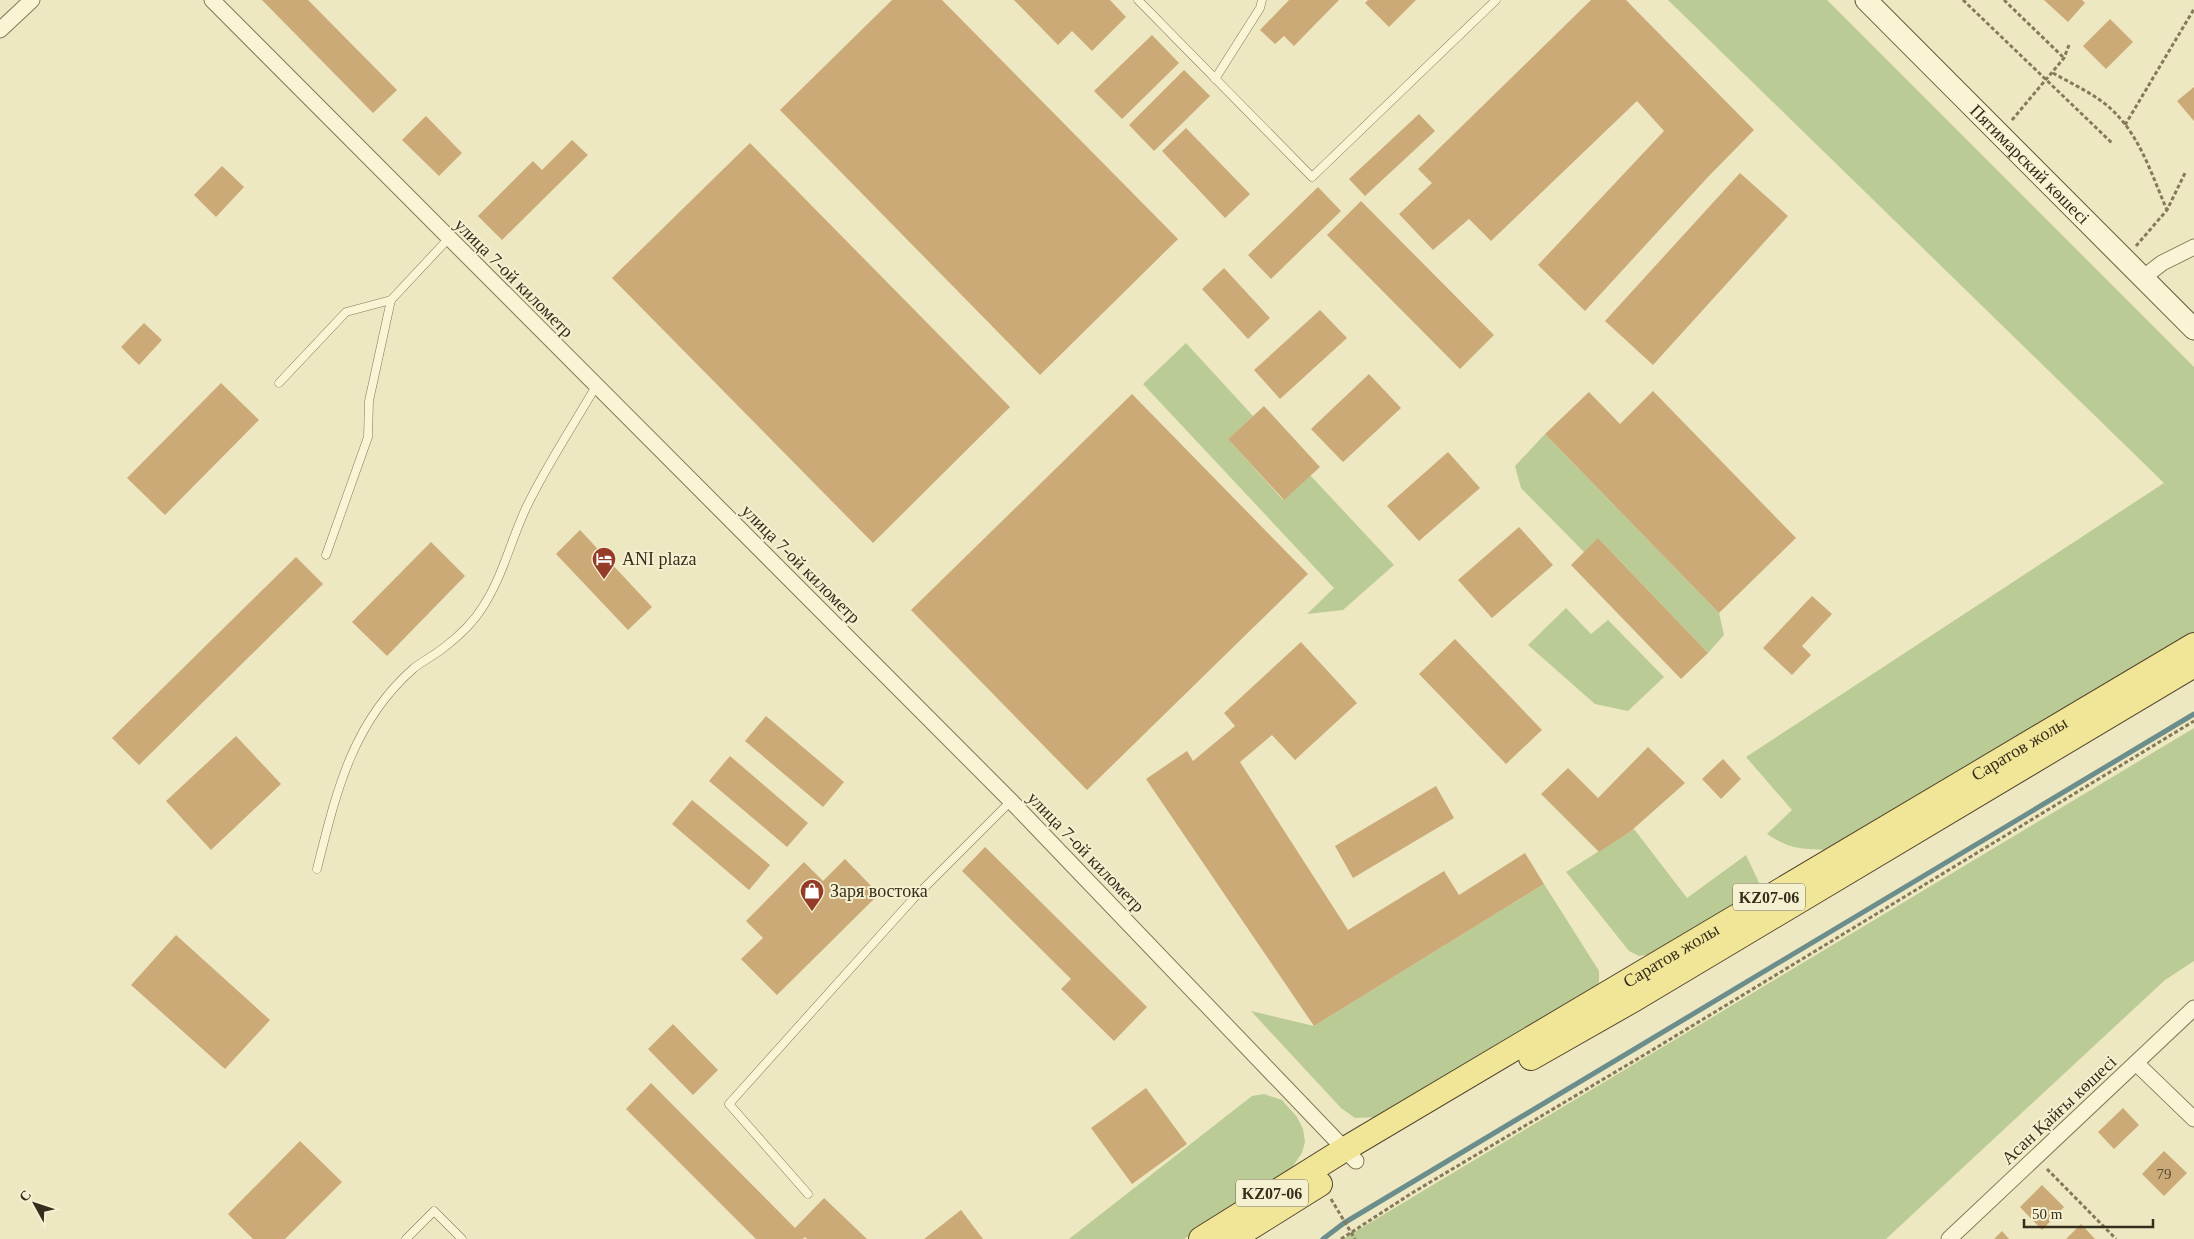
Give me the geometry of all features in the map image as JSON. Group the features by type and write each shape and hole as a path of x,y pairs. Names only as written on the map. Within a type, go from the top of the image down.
{"main road":[{"name":"Пятимарский көшесі","path":"1866,0 2194,328"},
{"name":"Саратов жолы","path":"1629,992 2194,645"},
{"name":"Саратов жолы","path":"1201,1239 1351,1155 2194,665"},
{"name":"Саратов жолы","path":"1232,1239 1351,1155"}],"street":[{"path":"0,30 32,0"},
{"name":"улица 7-ой километр","path":"212,0 1011,801 1351,1155"},
{"path":"2144,277 2162,263 2194,247"},
{"name":"Асан Қайғы көшесі","path":"1949,1239 2194,1008"},
{"path":"2136,1063 2194,1119"}],"lane":[{"path":"1138,0 1312,177 1496,0"},
{"path":"1216,79 1260,8 1262,0"},
{"path":"326,555 368,436 369,401 391,300 449,238"},
{"path":"279,383 346,312 391,300"},
{"path":"317,869 336,795 358,738 372,714 415,668 442,649 465,629 484,606 510,553 526,508 596,386"},
{"path":"808,1194 729,1104 913,899 1011,801"},
{"path":"406,1239 434,1211 462,1239"}],"path":[{"path":"1963,0 2112,143"},
{"path":"2007,1 2064,58"},
{"path":"2125,125 2194,9"},
{"path":"2000,134 2053,73 2064,58 2069,46"},
{"path":"2053,73 2103,103 2125,125 2139,147 2167,210"},
{"path":"2125,257 2146,237 2167,210 2186,171"},
{"path":"1341,1239 2194,721"},
{"path":"2036,1157 2116,1239"},
{"path":"1338,1214 1354,1239"}],"green space":[{"path":"1668,0 1827,0 2194,367 2194,635 1826,850 1795,847 1782,843 1767,834 1792,810 1746,757 2164,483"},
{"path":"1186,343 1253,416 1228,439 1283,500 1310,475 1394,565 1343,610 1307,614 1334,588 1143,384"},
{"path":"1545,434 1719,613 1724,635 1708,653 1599,539 1584,552 1521,488 1515,466"},
{"path":"1566,608 1591,634 1608,620 1664,677 1628,711 1595,704 1528,645"},
{"path":"2194,728 2194,961 2165,980 1886,1239 1343,1239"},
{"path":"1634,829 1687,898 1746,855 1762,889 1658,953 1639,956 1629,951 1566,872"},
{"path":"1544,884 1599,971 1599,982 1593,993 1382,1117 1355,1118 1341,1108 1251,1011 1314,1026"},
{"path":"1264,1094 1282,1100 1297,1117 1303,1129 1305,1142 1302,1153 1286,1176 1184,1239 1069,1239 1252,1096"}],"building":[{"path":"262,0 308,0 397,90 373,113"},
{"path":"892,0 942,0 1178,239 1040,375 780,110"},
{"path":"1014,0 1110,0 1126,17 1092,51 1072,31 1058,45"},
{"path":"1289,0 1339,0 1294,46 1284,36 1275,44 1260,30"},
{"path":"1368,0 1416,0 1389,27 1365,3"},
{"path":"1591,0 1626,0 1754,130 1707,178 1585,311 1538,265 1664,131 1637,101 1491,241 1469,219 1433,250 1399,214 1432,183 1418,169"},
{"path":"2044,0 2082,0 2085,3 2068,22"},
{"path":"2110,19 2133,42 2106,69 2083,46"},
{"path":"1152,35 1179,63 1122,119 1094,91"},
{"path":"1184,70 1210,96 1154,151 1129,125"},
{"path":"2194,87 2194,121 2177,101"},
{"path":"1419,114 1435,131 1365,196 1349,179"},
{"path":"426,116 462,153 439,176 402,140"},
{"path":"1186,128 1250,194 1225,218 1162,151"},
{"path":"572,140 588,155 502,240 478,216 533,161 542,170"},
{"path":"750,143 1010,407 873,543 612,278"},
{"path":"222,166 244,187 216,217 194,195"},
{"path":"1740,173 1788,216 1653,365 1605,321"},
{"path":"1318,187 1341,211 1271,279 1248,255"},
{"path":"1361,201 1494,335 1460,369 1327,235"},
{"path":"1224,268 1270,318 1248,339 1202,289"},
{"path":"1320,310 1347,338 1280,399 1254,370"},
{"path":"144,323 162,340 139,365 121,347"},
{"path":"1369,374 1401,408 1343,462 1311,429"},
{"path":"221,383 259,420 165,515 127,478"},
{"path":"1653,391 1796,538 1719,613 1545,434 1589,392 1620,424"},
{"path":"1132,394 1308,574 1087,790 911,610"},
{"path":"1264,406 1320,467 1284,500 1228,439"},
{"path":"1448,452 1480,488 1419,541 1387,506"},
{"path":"1519,527 1553,565 1492,618 1458,580"},
{"name":"ANI plaza","path":"580,530 652,607 628,630 556,554"},
{"path":"1598,538 1708,653 1681,679 1571,565"},
{"path":"431,542 465,576 387,656 352,622"},
{"path":"296,557 323,584 139,765 112,738"},
{"path":"1812,596 1832,614 1802,646 1811,655 1792,675 1763,648"},
{"path":"1455,639 1542,730 1506,764 1419,674"},
{"path":"1301,642 1357,703 1295,760 1272,735 1240,762 1348,930 1444,871 1459,895 1525,853 1544,884 1314,1026 1146,779 1187,751 1193,761 1235,726 1224,713"},
{"path":"766,716 844,782 823,807 745,741"},
{"path":"236,736 281,784 211,850 166,801"},
{"path":"1648,747 1685,783 1631,831 1599,852 1541,794 1568,768 1598,798"},
{"path":"730,756 808,823 787,847 709,781"},
{"path":"1723,759 1741,779 1721,799 1702,779"},
{"path":"1436,786 1454,818 1353,878 1335,846"},
{"path":"692,800 770,865 749,890 672,824"},
{"path":"985,847 1147,1007 1114,1041 1061,989 1071,979 962,871"},
{"path":"845,859 879,894 777,995 741,959 763,938 746,921 804,862 823,881"},
{"path":"176,935 270,1020 225,1069 131,985"},
{"path":"673,1024 718,1070 693,1095 648,1049"},
{"path":"651,1083 795,1228 824,1198 867,1239 807,1239 805,1237 803,1239 756,1239 626,1109"},
{"path":"1146,1088 1187,1144 1132,1184 1091,1128"},
{"path":"2123,1108 2139,1125 2114,1149 2098,1132"},
{"path":"300,1141 342,1182 285,1239 253,1239 228,1214"},
{"path":"2164,1151 2187,1173 2164,1196 2142,1174"},
{"path":"2042,1185 2064,1207 2042,1230 2020,1207"},
{"path":"961,1210 983,1239 924,1239"},
{"path":"2081,1224 2095,1239 2066,1239"},
{"path":"2002,1231 2009,1239 1994,1239"}],"waterway":[{"path":"1323,1239 1344,1223 2194,714"}],"place":[{"name":"ANI plaza","path":"604,580"},
{"name":"Заря востока","path":"812,912"}]}
